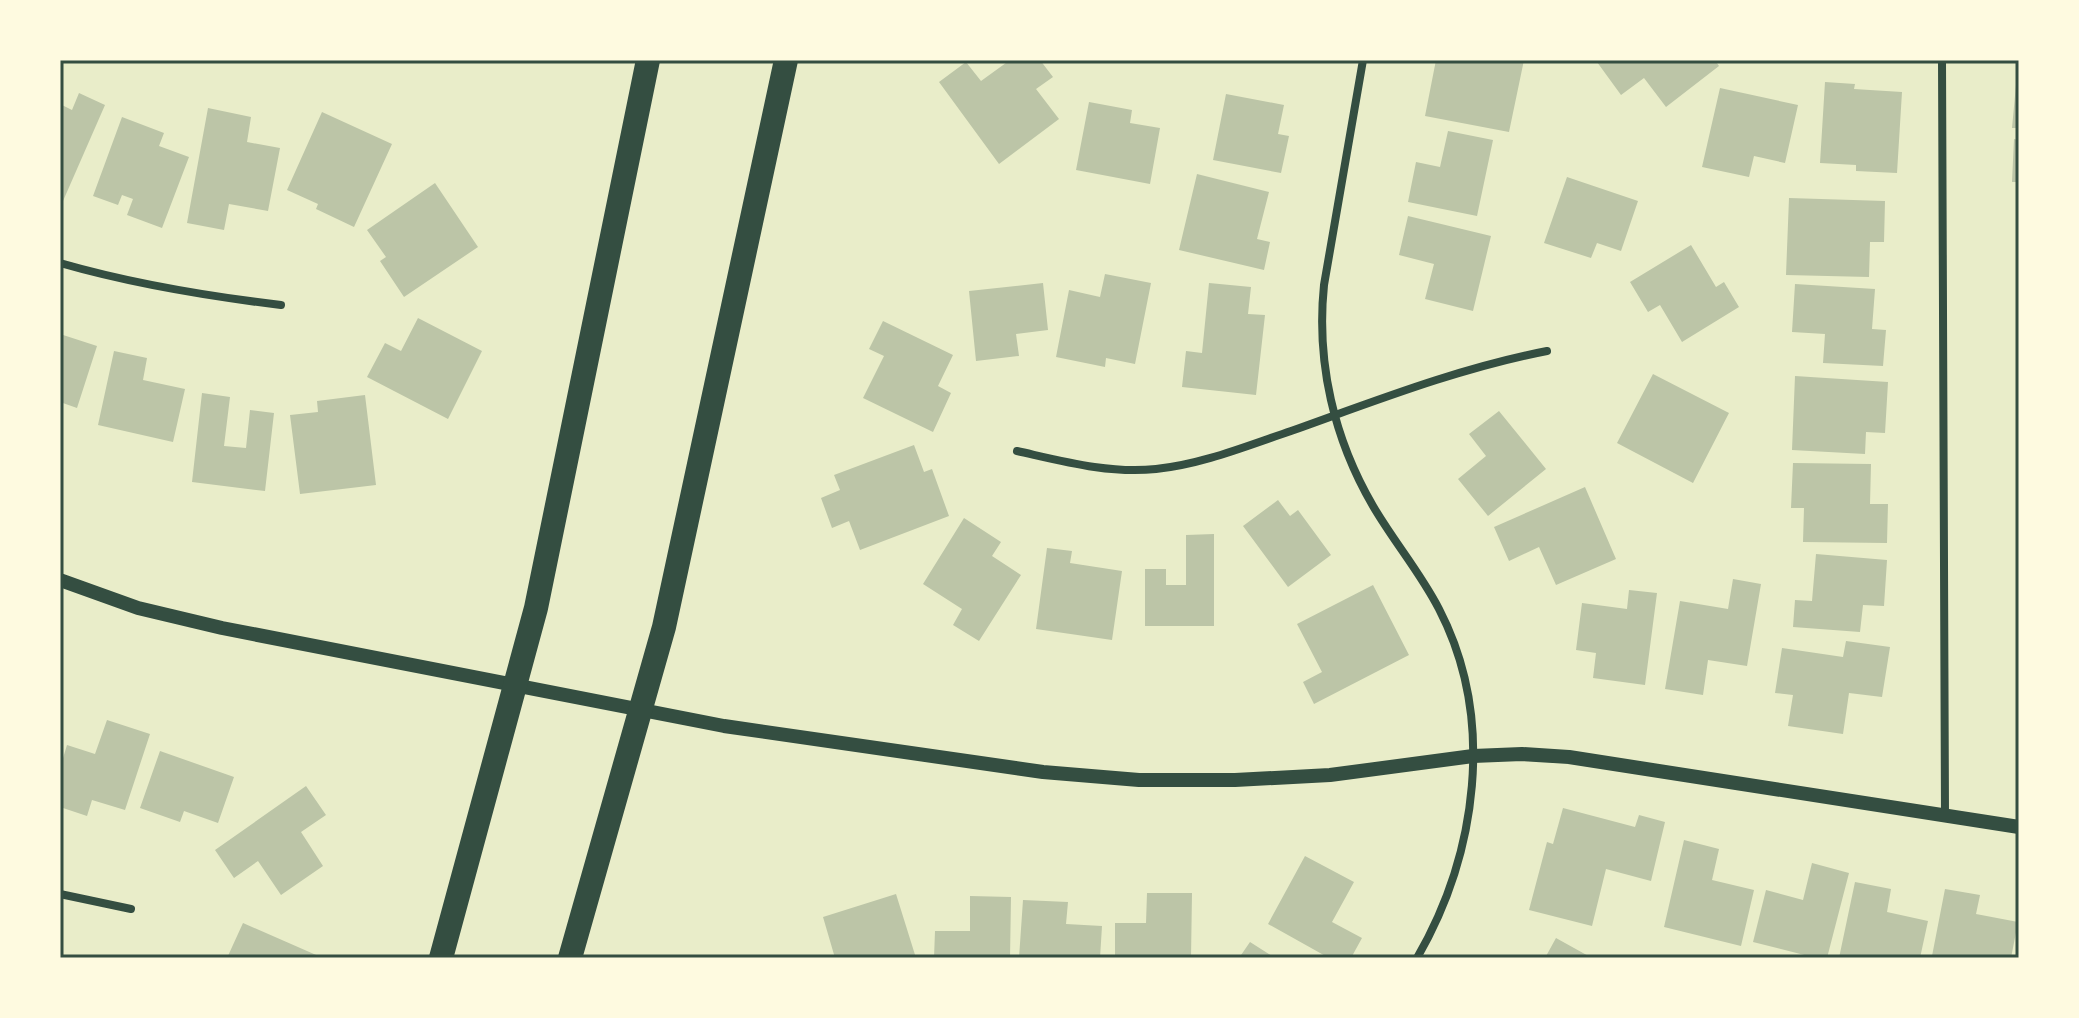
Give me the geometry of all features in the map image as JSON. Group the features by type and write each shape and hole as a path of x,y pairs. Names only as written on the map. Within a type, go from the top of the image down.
{"highway":[{"path":"441,958 536,608 648,60"},
{"path":"570,958 664,627 786,60"}],"street":[{"path":"1362,60 1321,310 1323,358 1334,415 1352,465 1374,508 1416,568 1441,612 1458,659 1469,708 1473,756 1470,809 1460,857 1444,905 1417,958"},
{"path":"1942,60 1945,815"},
{"path":"60,263 178,292 281,305"},
{"path":"1017,451 1094,467 1153,470 1201,462 1453,373 1498,360 1547,351"},
{"path":"60,580 152,612 724,726 1043,772 1139,780 1235,780 1330,775 1473,756 1522,754 1569,757 2019,827"},
{"path":"60,894 131,909"}],"building":[{"path":"1010,60 1040,60 1053,77 1036,89 1059,119 999,164 939,82 966,62 981,81"},
{"path":"1436,60 1524,60 1509,132 1425,116"},
{"path":"1715,60 1719,66 1666,107 1644,78 1621,95 1597,62"},
{"path":"1825,82 1855,84 1854,89 1902,92 1897,173 1856,171 1856,165 1820,163"},
{"path":"2016,85 2019,86 2019,128 2012,128"},
{"path":"1720,88 1798,105 1785,163 1754,156 1749,177 1702,167"},
{"path":"79,93 105,105 63,201 60,200 60,104 72,110"},
{"path":"1226,94 1284,105 1278,134 1289,136 1281,173 1213,160"},
{"path":"1089,102 1132,110 1130,123 1160,128 1150,184 1076,170"},
{"path":"208,108 251,117 247,142 280,148 268,211 229,204 224,230 187,223"},
{"path":"322,112 392,144 354,227 316,209 318,204 287,190"},
{"path":"122,117 164,133 159,146 189,157 162,228 127,215 133,199 122,195 118,205 93,196"},
{"path":"1448,131 1493,140 1477,216 1408,202 1416,162 1440,167"},
{"path":"2014,139 2019,140 2019,182 2012,182"},
{"path":"1197,174 1269,192 1257,239 1270,242 1264,270 1179,250"},
{"path":"1567,177 1638,201 1621,251 1597,243 1591,258 1544,243"},
{"path":"435,183 478,247 404,297 380,261 386,257 367,230"},
{"path":"1789,198 1885,201 1884,242 1870,242 1869,277 1786,275"},
{"path":"1408,216 1491,236 1473,311 1425,299 1434,264 1399,255"},
{"path":"1691,245 1716,287 1724,282 1739,307 1682,342 1660,305 1648,312 1630,282"},
{"path":"1105,274 1151,283 1135,364 1106,358 1105,367 1056,357 1069,290 1100,297"},
{"path":"1043,283 1048,330 1016,334 1019,356 976,361 969,291"},
{"path":"1209,283 1251,287 1248,314 1265,315 1256,395 1182,387 1186,351 1202,353"},
{"path":"1795,284 1875,289 1872,329 1886,330 1883,366 1823,363 1825,334 1792,332"},
{"path":"418,318 482,351 448,419 367,377 385,343 401,351"},
{"path":"883,321 953,355 938,386 951,393 933,432 863,398 884,356 869,349"},
{"path":"60,334 97,346 77,408 60,402"},
{"path":"114,351 147,358 143,380 185,389 173,442 98,425"},
{"path":"1653,374 1729,413 1693,483 1617,443"},
{"path":"1795,376 1888,382 1885,433 1866,432 1865,454 1792,450"},
{"path":"202,393 230,397 224,446 246,448 250,410 274,413 265,491 192,482"},
{"path":"365,395 376,485 300,494 290,415 318,412 317,401"},
{"path":"1499,411 1546,469 1488,516 1458,479 1486,456 1469,434"},
{"path":"914,445 924,472 932,469 949,516 860,550 849,521 832,528 821,498 840,490 834,475"},
{"path":"1793,463 1871,464 1870,504 1888,504 1887,543 1803,542 1804,508 1791,508"},
{"path":"1585,487 1616,559 1556,585 1539,547 1509,561 1494,527"},
{"path":"1278,500 1290,516 1298,510 1331,555 1288,587 1243,526"},
{"path":"964,518 1001,542 992,556 1021,575 979,641 953,625 962,609 923,584"},
{"path":"1214,534 1214,626 1145,626 1145,569 1166,569 1166,585 1186,585 1186,535"},
{"path":"1047,548 1072,551 1070,563 1122,571 1112,640 1036,629"},
{"path":"1816,554 1887,560 1884,606 1863,605 1860,632 1793,627 1795,600 1812,601"},
{"path":"1733,579 1761,584 1747,666 1708,660 1703,695 1665,689 1680,601 1728,609"},
{"path":"1373,585 1409,655 1314,704 1303,682 1322,672 1297,624"},
{"path":"1629,590 1657,593 1645,685 1593,678 1596,653 1576,650 1582,603 1627,609"},
{"path":"1846,641 1890,647 1882,697 1849,693 1843,734 1788,726 1793,695 1775,693 1782,648 1843,657"},
{"path":"107,720 150,734 125,810 92,800 87,816 60,807 60,768 67,745 95,754"},
{"path":"160,751 234,777 218,823 184,811 180,822 140,808"},
{"path":"306,786 326,815 301,832 323,866 281,895 258,861 234,878 215,850"},
{"path":"1563,808 1635,827 1639,815 1665,822 1651,881 1606,869 1592,926 1529,910 1547,842 1553,844"},
{"path":"1684,840 1719,849 1712,880 1754,890 1741,946 1664,927"},
{"path":"1305,856 1354,882 1332,922 1362,938 1351,958 1329,958 1268,924"},
{"path":"1812,863 1849,873 1827,958 1753,942 1766,890 1803,900"},
{"path":"1855,882 1891,889 1887,912 1928,921 1920,958 1839,958"},
{"path":"1945,889 1980,895 1976,914 2018,922 2011,958 1932,956"},
{"path":"1147,893 1192,893 1191,958 1115,958 1115,923 1146,923"},
{"path":"896,894 916,958 835,958 823,917"},
{"path":"970,896 1011,897 1010,958 934,958 935,931 970,931"},
{"path":"1023,900 1068,902 1066,924 1102,926 1100,958 1019,958"},
{"path":"243,923 323,958 227,958"},
{"path":"1556,938 1592,958 1545,958"},
{"path":"1250,942 1275,958 1239,958"}]}
